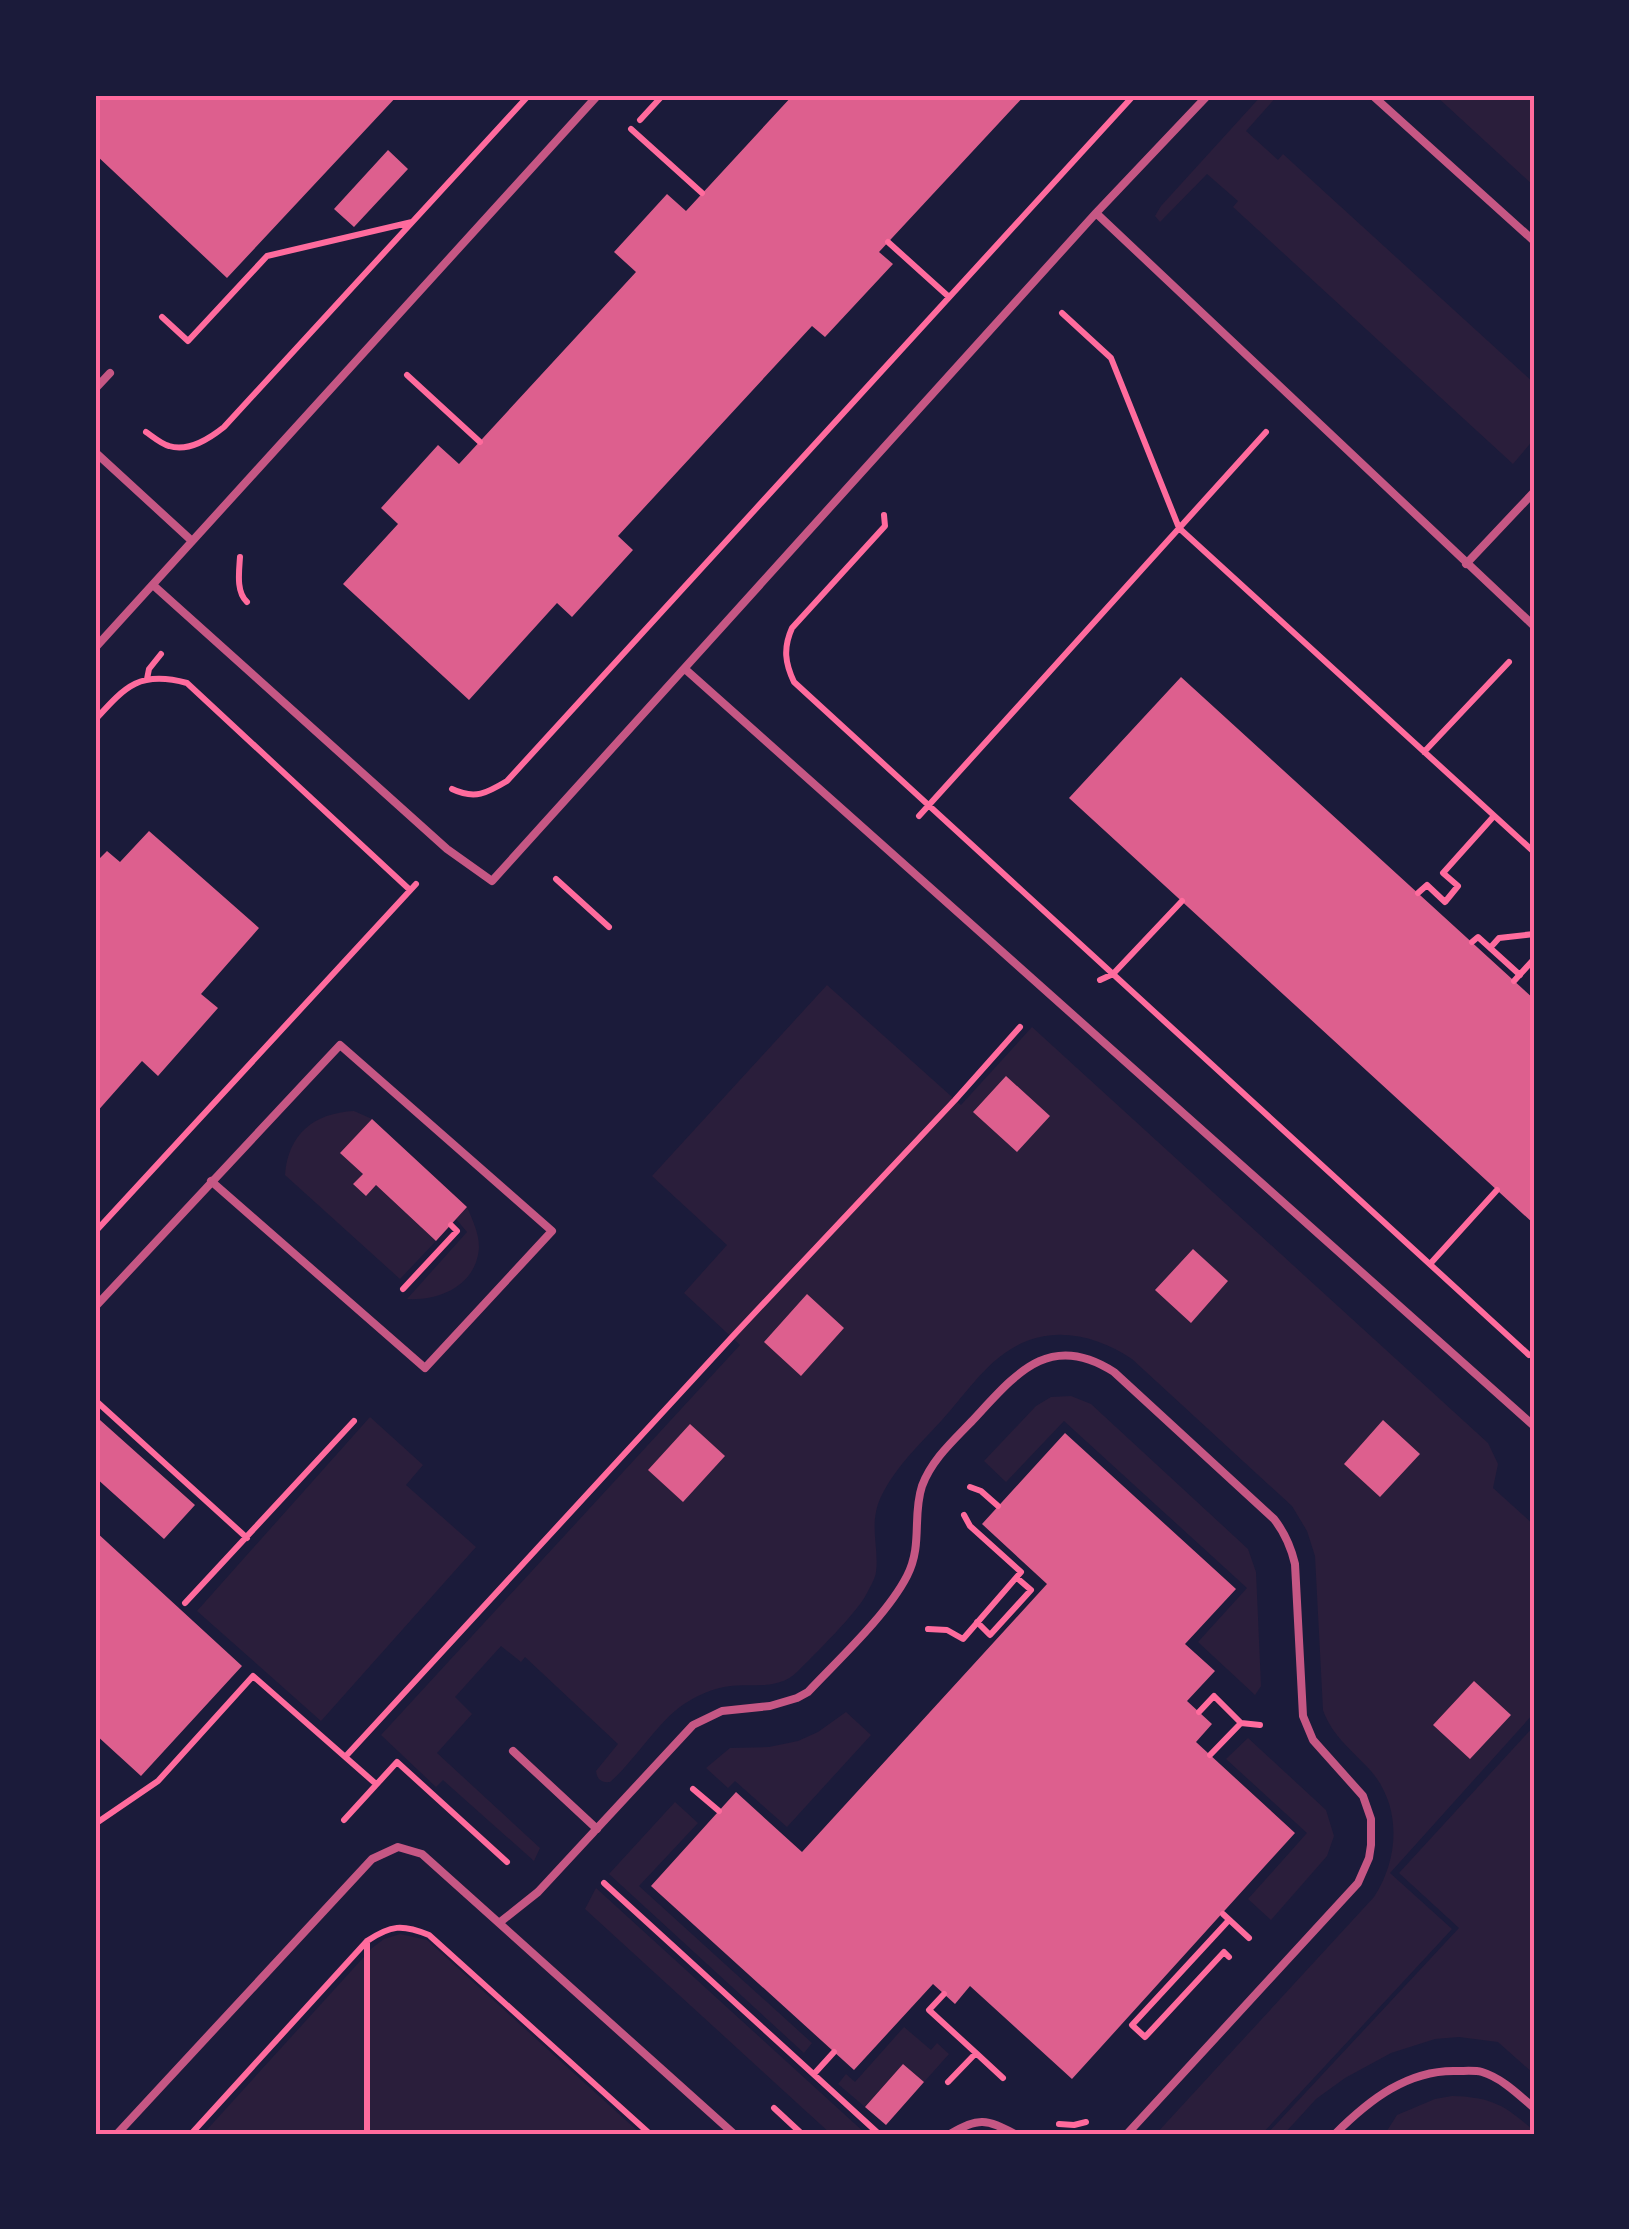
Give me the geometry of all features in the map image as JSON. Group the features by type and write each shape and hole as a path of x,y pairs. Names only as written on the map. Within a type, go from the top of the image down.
{"lane":[{"path":"95,648 598,95"},
{"path":"153,585 447,849 492,881 1208,95"},
{"path":"1372,95 1534,241"},
{"path":"1096,214 1534,626"},
{"path":"96,388 110,373"},
{"path":"95,452 192,541"},
{"path":"1466,564 1534,492"},
{"path":"685,669 1534,1426"},
{"path":"95,1308 211,1181 340,1044 552,1231 425,1368 211,1181"},
{"path":"499,1923 538,1892 693,1724 722,1710 770,1706 808,1692 905,1580 914,1562 922,1487 935,1460 1016,1373 1039,1361 1062,1356 1089,1359 1114,1372 1282,1529 1295,1564 1304,1716 1313,1740 1363,1796 1372,1833 1369,1858 1358,1883 1127,2134"},
{"path":"513,1751 597,1829"},
{"path":"117,2134 372,1859 398,1847 422,1854 734,2134"},
{"path":"1336,2134 1362,2106 1396,2084 1443,2070 1482,2072 1514,2090 1534,2108"},
{"path":"950,2134 983,2120 1015,2134"}],"path":[{"path":"96,388 144,431 169,446 207,441 530,95"},
{"path":"662,95 631,129 702,192"},
{"path":"442,783 462,794 485,794 507,781 1134,95"},
{"path":"162,317 188,341 267,256 413,222"},
{"path":"888,242 949,297"},
{"path":"1032,285 1111,358 1179,528 1534,852"},
{"path":"394,389 408,375 480,442"},
{"path":"888,849 1294,402"},
{"path":"879,453 885,526 792,628 786,642 786,660 794,682 1534,1359"},
{"path":"240,556 242,598 257,611"},
{"path":"1424,752 1516,655"},
{"path":"95,720 122,690 148,679 187,683 410,890 95,1232"},
{"path":"1418,893 1426,885 1446,902 1458,886 1443,874 1495,816"},
{"path":"522,847 609,927"},
{"path":"1112,974 1182,902"},
{"path":"1490,948 1499,938 1534,934"},
{"path":"1472,942 1478,937 1517,978 1534,959"},
{"path":"346,1756 1010,1038"},
{"path":"1430,1264 1497,1190"},
{"path":"394,1284 403,1289 457,1231 451,1225"},
{"path":"95,1400 246,1538"},
{"path":"186,1603 354,1422"},
{"path":"963,1485 981,1491 998,1506"},
{"path":"914,1631 947,1630 963,1639 1021,1572 970,1526 960,1502"},
{"path":"977,1622 990,1635 1022,1605 1031,1590 1017,1578"},
{"path":"95,1824 158,1781 253,1676 376,1784"},
{"path":"1199,1712 1214,1696 1241,1723 1274,1726"},
{"path":"1210,1755 1241,1723"},
{"path":"684,1781 719,1810"},
{"path":"598,1877 879,2134"},
{"path":"1231,1958 1224,1952 1145,2037 1132,2025 1226,1917 1240,1930"},
{"path":"191,2134 367,1941 382,1930 399,1926 430,1935 650,2134"},
{"path":"367,1941 367,2134"},
{"path":"944,1994 929,2010 1015,2090"},
{"path":"814,2074 834,2052"},
{"path":"938,2093 976,2053"},
{"path":"1057,2124 1091,2120"}],"shaded area":[{"path":"1262,95 1278,95 1246,131 1278,160 1283,154 1534,383 1534,439 1513,464 1233,207 1238,201 1207,174 1160,222 1155,216"},
{"path":"1435,95 1531,95 1534,186"},
{"path":"827,985 961,1105 1032,1027 1488,1443 1498,1464 1493,1488 1534,1525 1534,1713 1390,1873 1452,1929 1262,2134 1156,2134 1374,1897 1392,1850 1392,1817 1381,1785 1337,1735 1323,1710 1315,1556 1307,1531 1292,1506 1132,1359 1104,1344 1073,1336 1042,1337 1011,1349 992,1364 906,1459 883,1492 875,1522 875,1577 862,1601 835,1634 789,1678 771,1684 719,1688 679,1708 610,1782 600,1780 596,1771 618,1744 525,1657 521,1662 501,1646 455,1697 472,1714 437,1753 540,1848 534,1861 443,1780 436,1787 381,1735 740,1345 684,1293 727,1245 652,1176"},
{"path":"354,1111 372,1119 341,1153 363,1174 354,1185 366,1196 376,1185 436,1241 400,1279 285,1175 291,1148 306,1128 327,1116"},
{"path":"467,1207 479,1242 472,1271 444,1293 407,1299 467,1232 456,1219"},
{"path":"1071,1396 1091,1404 1248,1549 1256,1572 1261,1686 1255,1695 1198,1642 1247,1588 1064,1421 1006,1482 984,1461 1036,1406 1051,1397"},
{"path":"370,1417 423,1465 406,1485 476,1547 321,1721 197,1611"},
{"path":"846,1712 871,1735 787,1827 735,1781 728,1788 706,1768 730,1748 798,1741"},
{"path":"1534,1726 1534,2074 1498,2042 1459,2037 1435,2039 1391,2053 1345,2078 1316,2099 1284,2134 1267,2134 1459,1928 1399,1873"},
{"path":"1248,1738 1326,1810 1334,1836 1327,1856 1271,1920 1248,1899 1307,1833 1226,1759"},
{"path":"675,1802 698,1823 639,1886 812,2043 804,2053 609,1874"},
{"path":"596,1888 866,2134 831,2134 585,1909"},
{"path":"400,1934 427,1940 641,2134 203,2134 372,1948"},
{"path":"904,2027 931,2050 937,2043 949,2054 924,2082 903,2064 865,2107 838,2084 846,2074 855,2082"},
{"path":"1452,2096 1497,2104 1524,2122 1534,2134 1385,2134 1397,2115"}],"building":[{"path":"95,95 398,95 227,278 95,154"},
{"path":"793,95 1025,95 879,252 893,264 825,337 812,326 618,536 633,550 572,617 557,603 469,700 343,584 398,524 381,508 438,445 459,464 636,272 614,252 667,194 686,211"},
{"path":"388,150 408,169 354,227 334,209"},
{"path":"1181,677 1534,999 1534,1224 1069,798"},
{"path":"149,831 259,928 201,994 218,1008 158,1076 142,1061 95,1114 95,863 107,851 120,862"},
{"path":"1006,1076 1050,1116 1017,1152 973,1112"},
{"path":"372,1119 467,1207 436,1241 376,1185 366,1196 353,1184 363,1174 340,1153"},
{"path":"1193,1249 1228,1281 1191,1323 1155,1290"},
{"path":"807,1294 844,1328 801,1376 764,1342"},
{"path":"100,1420 195,1505 164,1539 95,1477 95,1425"},
{"path":"1383,1420 1420,1454 1380,1497 1344,1464"},
{"path":"690,1424 725,1456 683,1502 648,1470"},
{"path":"1065,1433 1236,1589 1185,1644 1215,1671 1187,1701 1212,1724 1196,1742 1295,1833 1072,2079 970,1986 955,2004 933,1984 854,2070 651,1886 736,1792 802,1852 1047,1584 982,1524"},
{"path":"95,1531 242,1666 141,1776 95,1734"},
{"path":"1474,1681 1511,1715 1470,1759 1433,1725"},
{"path":"903,2064 924,2082 886,2125 865,2107"}]}
